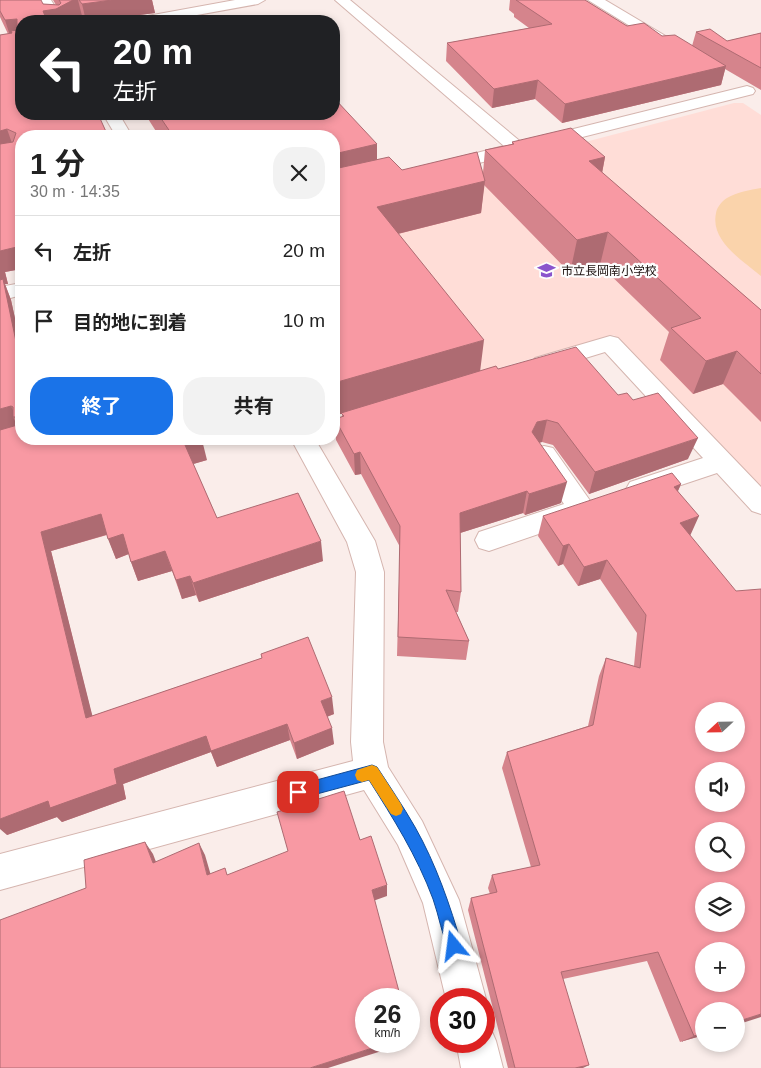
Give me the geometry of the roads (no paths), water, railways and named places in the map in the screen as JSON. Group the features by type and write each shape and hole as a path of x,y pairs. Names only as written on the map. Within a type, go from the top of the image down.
{"street":[{"path":"44,0 53,15"},
{"path":"175,15 258,0"},
{"path":"342,0 517,148"},
{"path":"595,0 680,51"},
{"path":"730,81 754,96"},
{"path":"430,170 517,148 754,96"},
{"path":"0,294 15,290"},
{"path":"524,368 610,343 761,504"},
{"path":"306,445 361,541 370,572 367,742 372,772 410,833 441,900 464,988"},
{"path":"542,453 601,502"},
{"path":"489,540 721,462"},
{"path":"0,872 372,772"},
{"path":"479,1053 482,1068"}],"place":[{"name":"市立長岡南小学校","path":"547,271"}]}
